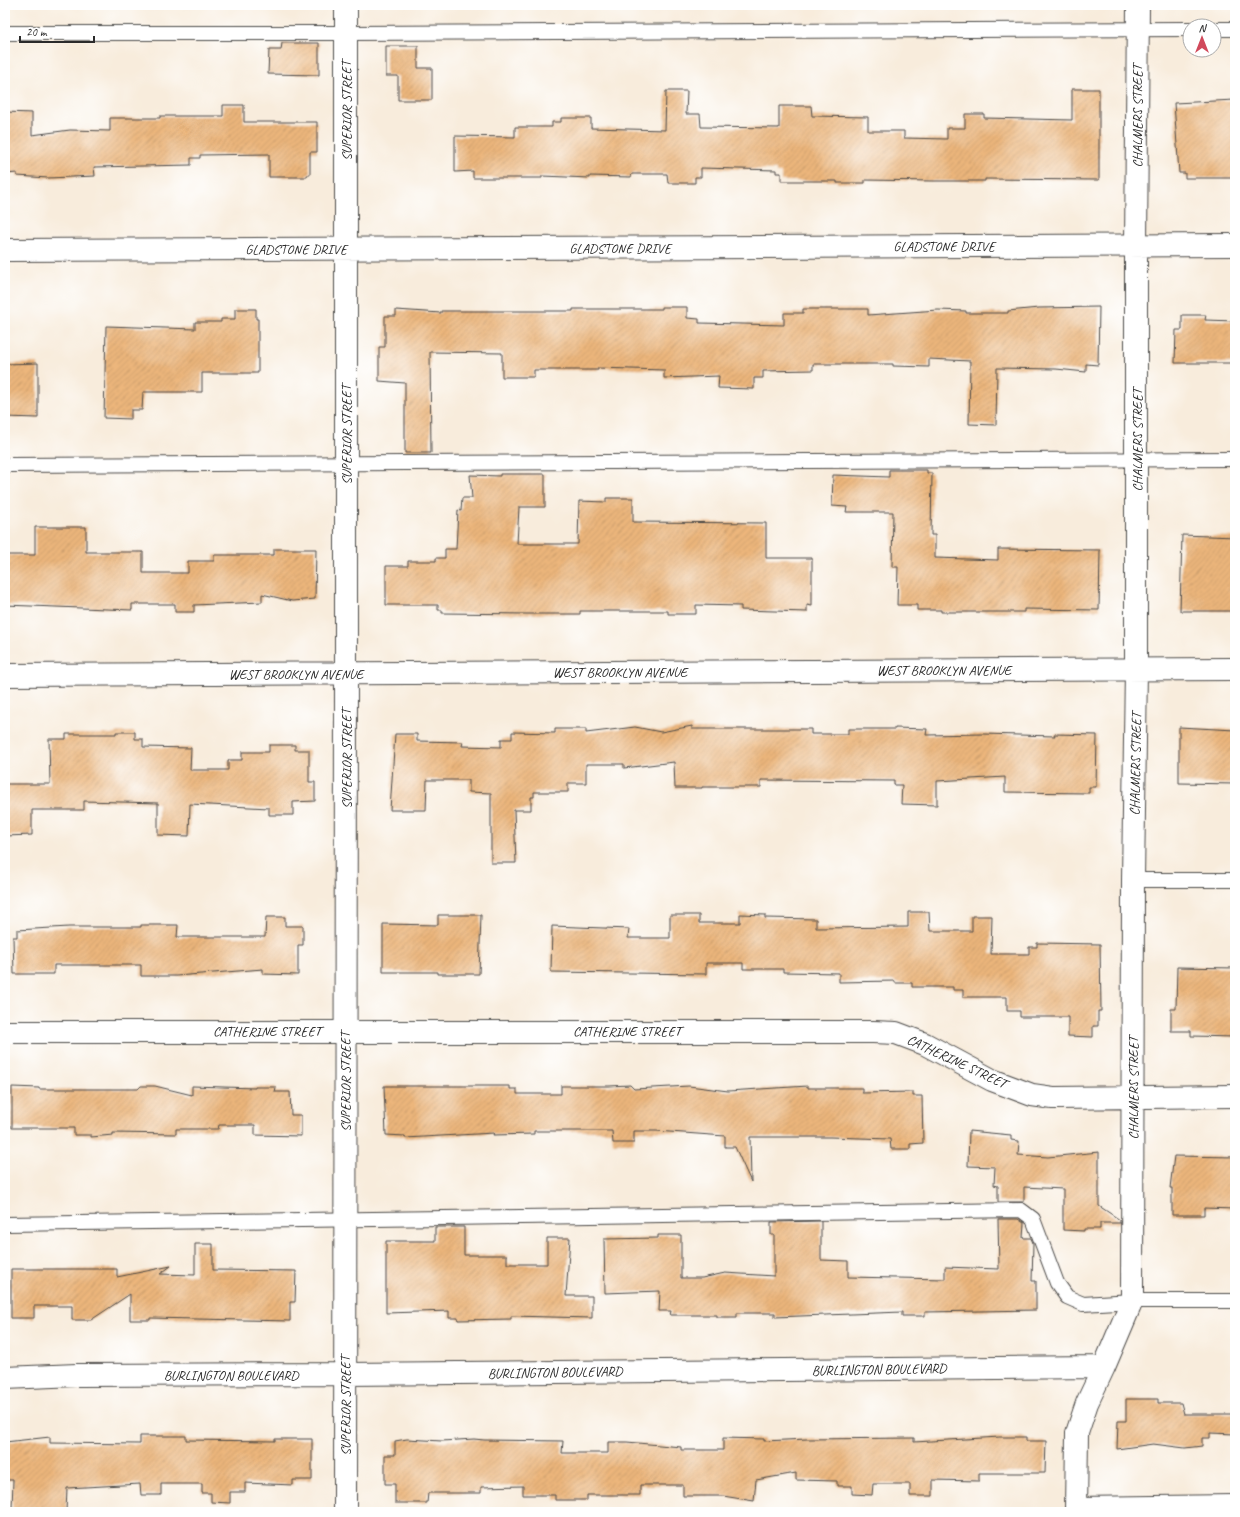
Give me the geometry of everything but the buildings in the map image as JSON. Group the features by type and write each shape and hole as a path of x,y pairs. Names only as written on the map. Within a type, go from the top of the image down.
{"street":[{"name":"SUPERIOR STREET","path":"344,1512 346,5"},
{"name":"CHALMERS STREET","path":"1076,1510 1077,1433 1087,1403 1132,1301 1138,5"},
{"name":"GLADSTONE DRIVE","path":"5,250 1235,245"},
{"name":"WEST BROOKLYN AVENUE","path":"5,675 1235,669"},
{"name":"CATHERINE STREET","path":"5,1032 345,1031 896,1033 925,1044 992,1080 1032,1095 1053,1098 1235,1096"},
{"name":"BURLINGTON BOULEVARD","path":"5,1378 77,1375 1104,1367"},
{"path":"1076,1510 1235,1506"}],"lane":[{"path":"5,33 1182,29"},
{"path":"1222,29 1235,29"},
{"path":"5,465 1235,459"},
{"path":"1133,880 1235,880"},
{"path":"5,1224 1021,1210 1033,1219 1057,1283 1067,1297 1084,1304 1132,1301 1235,1301"}]}
